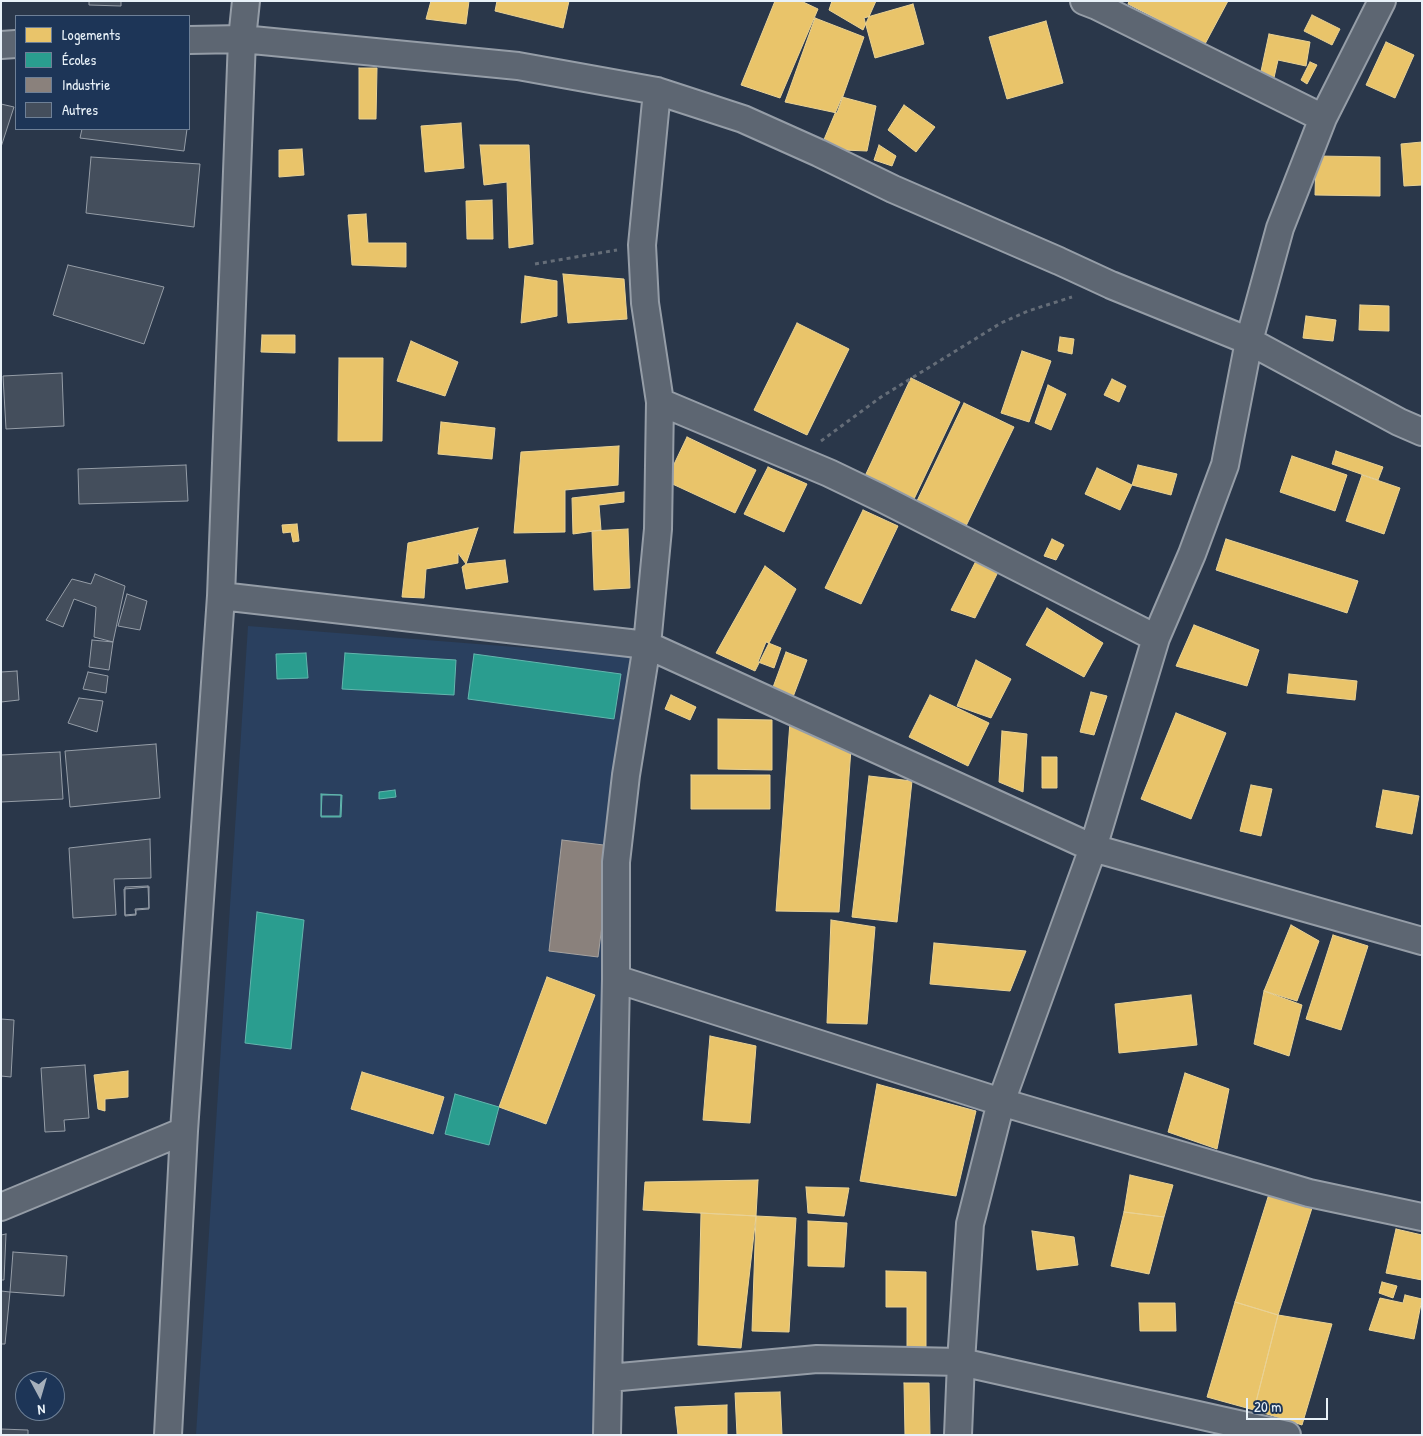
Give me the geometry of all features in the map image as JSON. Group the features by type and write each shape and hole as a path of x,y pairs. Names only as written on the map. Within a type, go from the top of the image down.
{"street":[{"path":"168,1435 184,1131 221,596 242,39 246,1"},
{"path":"958,1435 970,1224 1001,1102 1093,848 1156,638 1192,554 1225,465 1249,341 1280,228 1323,118 1382,1"},
{"path":"1093,3 1323,118"},
{"path":"190,40 242,39 518,66 657,91 743,119 819,153 892,189 1111,285 1249,341 1399,422 1422,432"},
{"path":"1,45 15,44"},
{"path":"607,1435 616,979 616,862 626,775 647,645 658,529 660,402 645,303 642,245 657,91"},
{"path":"660,402 829,473 1156,638"},
{"path":"221,596 647,645 1093,848 1422,941"},
{"path":"616,979 1001,1102 1309,1193 1422,1217"},
{"path":"1,1207 184,1131"},
{"path":"608,1378 817,1359 961,1362 1287,1435"}],"path":[{"path":"535,264 642,245"},
{"path":"800,462 812,447 881,397 1001,324 1028,311 1111,285"}],"shaded area":[{"path":"248,626 630,656 596,1435 196,1435"}],"building: Logements":[{"path":"431,1 469,1 466,24 426,19"},
{"path":"497,1 569,1 563,28 495,11"},
{"path":"775,1 801,1 818,9 780,98 741,85"},
{"path":"832,1 876,1 863,30 829,10"},
{"path":"1129,1 1228,1 1205,44 1128,4"},
{"path":"913,4 924,44 875,58 864,18"},
{"path":"1312,15 1340,29 1332,45 1304,31"},
{"path":"815,18 864,37 837,113 785,102"},
{"path":"1046,21 1063,83 1007,99 989,37"},
{"path":"1269,34 1310,42 1306,66 1278,60 1273,82 1260,76"},
{"path":"1386,42 1414,55 1395,98 1366,85"},
{"path":"1310,62 1317,65 1307,84 1301,80"},
{"path":"359,68 377,68 376,119 359,119"},
{"path":"842,97 876,106 867,151 820,149"},
{"path":"904,105 935,127 916,152 888,130"},
{"path":"461,123 464,168 425,172 421,126"},
{"path":"1422,142 1422,185 1404,186 1401,144"},
{"path":"480,145 529,145 533,244 509,248 507,182 484,185"},
{"path":"879,145 896,156 892,166 874,160"},
{"path":"302,149 304,175 279,177 279,150"},
{"path":"1316,156 1380,157 1380,196 1315,195"},
{"path":"492,200 493,239 467,239 466,201"},
{"path":"366,214 368,243 406,243 406,267 352,265 348,215"},
{"path":"563,274 624,279 627,319 568,323"},
{"path":"525,276 557,281 557,316 521,323"},
{"path":"1360,305 1389,306 1389,331 1359,330"},
{"path":"1306,316 1336,320 1333,341 1303,338"},
{"path":"797,323 849,349 807,435 754,410"},
{"path":"262,335 295,335 295,353 261,352"},
{"path":"1060,337 1074,339 1072,354 1058,351"},
{"path":"411,341 458,362 445,396 397,381"},
{"path":"1022,351 1051,361 1029,422 1001,413"},
{"path":"339,358 383,358 382,441 338,441"},
{"path":"911,378 960,402 914,499 865,476"},
{"path":"1112,379 1126,386 1119,402 1104,395"},
{"path":"1048,385 1066,394 1051,430 1035,423"},
{"path":"964,403 1014,427 966,526 916,503"},
{"path":"441,422 495,428 492,459 438,454"},
{"path":"687,437 756,470 735,513 666,481"},
{"path":"619,446 618,485 565,490 565,532 514,533 521,452"},
{"path":"1336,451 1383,467 1378,480 1332,464"},
{"path":"1292,456 1347,475 1335,511 1280,492"},
{"path":"1138,465 1177,474 1171,495 1132,485"},
{"path":"768,467 807,484 784,532 744,514"},
{"path":"1097,468 1132,485 1120,510 1085,494"},
{"path":"1362,475 1400,488 1384,534 1346,521"},
{"path":"624,492 624,502 599,505 601,530 573,534 572,498"},
{"path":"863,510 898,526 861,604 825,588"},
{"path":"297,524 299,541 293,542 291,532 283,533 282,525"},
{"path":"478,528 466,564 458,553 458,563 426,569 424,598 402,597 408,543"},
{"path":"628,529 630,588 594,590 592,531"},
{"path":"1052,539 1064,545 1056,560 1044,556"},
{"path":"1226,539 1358,581 1347,613 1216,570"},
{"path":"978,557 1000,568 975,618 951,610"},
{"path":"505,560 508,582 466,589 462,567 466,564"},
{"path":"765,566 796,589 755,671 716,653"},
{"path":"1047,608 1103,643 1084,677 1026,645"},
{"path":"1194,625 1259,650 1247,686 1176,666"},
{"path":"766,642 781,648 774,668 758,662"},
{"path":"786,652 807,660 793,697 772,690"},
{"path":"976,660 1011,679 991,718 957,706"},
{"path":"1289,674 1357,681 1355,700 1287,693"},
{"path":"1091,692 1107,696 1094,735 1080,732"},
{"path":"671,695 696,707 690,720 665,709"},
{"path":"930,695 989,723 968,766 909,737"},
{"path":"1176,713 1226,733 1191,819 1141,799"},
{"path":"718,719 772,720 772,770 718,769"},
{"path":"790,722 851,749 839,912 776,911"},
{"path":"1002,731 1027,734 1023,792 999,782"},
{"path":"1042,757 1057,757 1057,788 1042,788"},
{"path":"691,775 770,775 770,809 691,809"},
{"path":"869,776 912,781 897,922 852,917"},
{"path":"1251,785 1272,789 1261,836 1240,831"},
{"path":"1383,790 1419,796 1412,834 1376,827"},
{"path":"831,920 875,927 867,1024 827,1023"},
{"path":"1291,925 1319,941 1297,1001 1264,991"},
{"path":"1333,935 1368,946 1341,1030 1306,1019"},
{"path":"934,943 1026,951 1010,991 930,984"},
{"path":"547,977 595,995 546,1124 499,1107"},
{"path":"1264,991 1302,1005 1289,1056 1254,1044"},
{"path":"1191,995 1197,1045 1119,1053 1115,1004"},
{"path":"710,1036 756,1046 750,1123 703,1120"},
{"path":"128,1071 128,1097 105,1099 105,1111 98,1109 94,1075"},
{"path":"362,1072 444,1097 433,1134 351,1109"},
{"path":"1185,1073 1229,1089 1217,1149 1168,1132"},
{"path":"877,1084 976,1111 956,1196 860,1181"},
{"path":"1130,1175 1173,1185 1164,1217 1124,1212"},
{"path":"758,1180 756,1216 643,1210 645,1182"},
{"path":"806,1187 849,1188 844,1216 808,1213"},
{"path":"1269,1194 1312,1208 1278,1315 1235,1302"},
{"path":"1124,1212 1164,1217 1149,1274 1111,1266"},
{"path":"701,1213 756,1216 741,1348 698,1345"},
{"path":"756,1216 796,1218 789,1332 752,1331"},
{"path":"808,1221 847,1223 844,1267 808,1266"},
{"path":"1396,1229 1422,1235 1422,1280 1386,1273"},
{"path":"1032,1231 1074,1237 1078,1265 1037,1270"},
{"path":"886,1271 926,1272 926,1348 907,1348 907,1307 886,1307"},
{"path":"1382,1282 1397,1286 1393,1298 1379,1293"},
{"path":"1405,1295 1422,1299 1414,1339 1369,1330 1380,1298 1403,1303"},
{"path":"1235,1302 1278,1315 1254,1410 1207,1397"},
{"path":"1139,1303 1175,1303 1176,1331 1140,1331"},
{"path":"1278,1315 1332,1324 1302,1425 1254,1410"},
{"path":"904,1383 929,1383 930,1435 905,1435"},
{"path":"780,1392 782,1435 737,1435 735,1393"},
{"path":"727,1405 727,1435 678,1435 675,1407"}],"building: Écoles":[{"path":"306,653 308,678 277,679 276,654"},
{"path":"345,653 456,660 454,695 342,689"},
{"path":"474,654 621,674 614,719 468,699"},
{"path":"395,790 396,797 379,799 379,792"},
{"path":"321,794 341,795 340,816 321,816"},
{"path":"322,795 342,795 341,817 321,817"},
{"path":"257,912 304,920 291,1049 245,1043"},
{"path":"455,1094 499,1107 489,1145 445,1134"}],"building: Industrie":[{"path":"562,840 612,846 598,957 549,951"}],"building: Autres":[{"path":"89,1 121,1 121,6 89,5"},
{"path":"1,104 14,107 1,147"},
{"path":"82,130 187,130 184,151 80,138"},
{"path":"91,157 200,164 194,227 86,213"},
{"path":"68,265 164,287 144,344 53,315"},
{"path":"62,373 64,426 6,429 3,376"},
{"path":"186,465 188,501 79,504 78,469"},
{"path":"95,574 125,586 113,642 94,637 96,607 74,599 63,627 46,620 72,579 91,584"},
{"path":"127,594 147,601 140,630 118,626"},
{"path":"92,640 113,642 109,670 89,667"},
{"path":"17,671 19,700 1,702 1,672"},
{"path":"88,672 108,676 106,693 83,689"},
{"path":"79,698 103,701 97,732 68,723"},
{"path":"156,744 160,798 70,807 65,751"},
{"path":"60,752 63,799 1,802 1,755"},
{"path":"150,839 151,878 114,879 116,915 73,918 69,848"},
{"path":"148,886 149,909 136,910 136,914 125,915 125,887"},
{"path":"149,887 149,908 135,909 136,915 125,916 124,889"},
{"path":"1,1019 14,1020 11,1077 1,1076"},
{"path":"85,1065 89,1118 64,1120 65,1131 45,1132 41,1068"},
{"path":"6,1234 4,1280 1,1280 1,1235"},
{"path":"13,1252 67,1256 64,1296 10,1292"},
{"path":"1,1291 10,1292 5,1344 1,1344"},
{"path":"1,1429 28,1430 28,1435 1,1435"}]}
